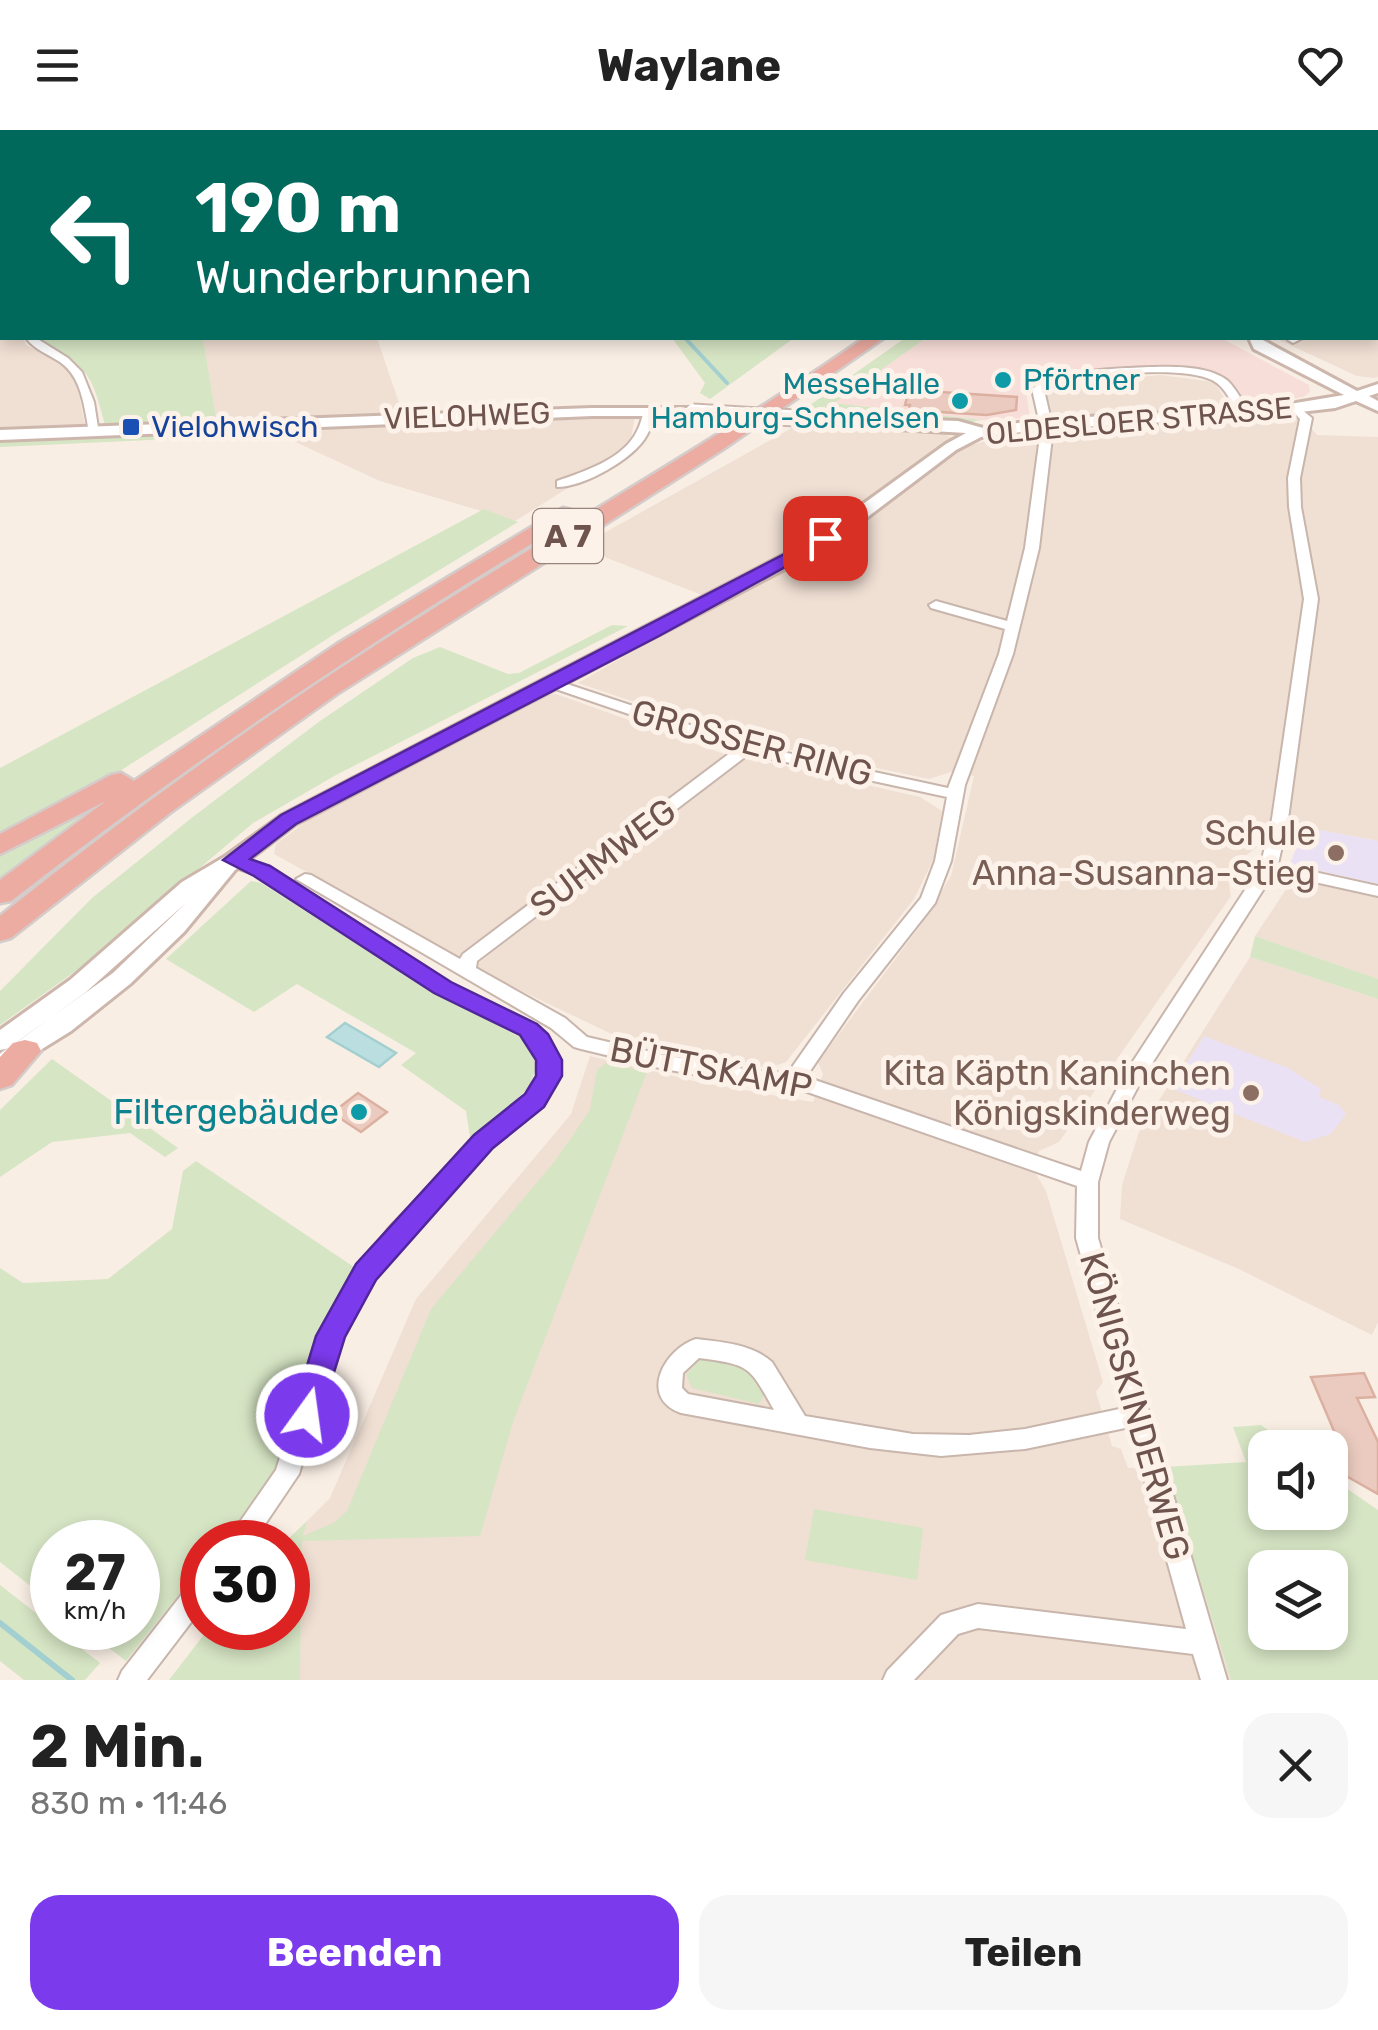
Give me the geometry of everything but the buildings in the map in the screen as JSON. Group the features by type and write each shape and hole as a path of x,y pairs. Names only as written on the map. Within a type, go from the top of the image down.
{"highway":[{"name":"A 7","path":"0,932 386,637 523,539 724,419 842,340"},
{"name":"A 7","path":"0,894 147,782 242,717 550,547 770,411 871,340"},
{"name":"A 7","path":"464,588 523,539"},
{"name":"A 7","path":"386,637 464,588 550,547"},
{"path":"0,845 91,799 189,739 242,717"},
{"path":"0,1077 8,1053"}],"main road":[{"path":"1254,340 1310,373 1366,391"},
{"path":"1256,340 1366,391 1378,408"},
{"path":"1310,373 1321,390 1320,403"},
{"name":"OLDESLOER STRASSE","path":"8,1053 146,957 234,860 288,820 814,545 976,434 1047,424 1245,414 1336,404 1366,391"},
{"name":"VIELOHWEG","path":"0,436 649,411 935,425 976,434"}],"street":[{"path":"32,340 67,361 82,378 95,432"},
{"path":"793,1080 851,998 929,900 969,750 1013,627 1043,483 1047,424 1038,391 1044,385 1148,372 1211,375 1225,383 1245,414"},
{"name":"KÖNIGSKINDERWEG","path":"1214,1680 1087,1238 1088,1182 1098,1142 1111,1116 1270,867 1312,600 1295,507 1294,478 1306,418 1296,408"},
{"path":"561,484 585,477 626,450 642,436 649,411"},
{"path":"936,606 1013,627"},
{"name":"GROSSER RING","path":"552,683 746,749 956,794"},
{"name":"SUHMWEG","path":"466,970 470,958 746,749"},
{"path":"234,860 262,871 443,988 528,1030 544,1047 550,1068 534,1101 484,1142 397,1234 353,1292 321,1362 287,1474 255,1520"},
{"path":"1270,867 1378,891"},
{"name":"BÜTTSKAMP","path":"305,879 558,1023 580,1042 664,1062 755,1078 793,1080 1088,1182"},
{"path":"798,1425 783,1406 768,1370 755,1358 696,1348 673,1366 671,1394 681,1403 798,1425 916,1444 977,1444 1064,1432 1136,1416"},
{"path":"120,1680 138,1670 180,1616"},
{"path":"896,1680 950,1624 978,1616 1203,1643"}],"shaded area":[{"path":"0,340 24,340 26,345 62,362 76,381 86,429 0,432"},
{"path":"203,340 378,340 403,415 217,423"},
{"path":"923,340 1225,340 1309,385 1310,392 1303,397 1252,407 1221,375 1194,369 1088,373 1043,379 1026,390 1030,418 981,420 833,403"},
{"path":"1279,340 1378,340 1378,377 1357,376"},
{"path":"1160,375 1214,382 1231,408 1060,418 1052,415 1045,392 1054,386"},
{"path":"635,416 629,450 515,521 380,481 278,434 310,425"},
{"path":"1301,416 1317,435 1378,437 1378,841 1271,821 1265,841 1244,857 1229,885 1231,896 1059,1142 1039,1151 1033,1169 1046,1191 1103,1382 1096,1392 1112,1446 1121,1449 1128,1468 1165,1467 1231,1680 300,1680 300,1650 310,1650 308,1520 330,1498 416,1299 571,1114 590,1056 698,1082 813,1102 823,1074 818,1062 920,926 951,876 974,776 951,772 929,779 753,742 578,683 720,602 579,547 792,428 941,433 971,445 1017,433"},
{"path":"556,694 724,754 726,759 462,958 274,854 276,844 307,821 546,695"},
{"path":"744,760 920,797 942,811 934,858 914,899 786,1062 769,1068 699,1059 624,1040 478,970 477,964"},
{"name":"Schule Anna-Susanna-Stieg","path":"1304,827 1378,841 1378,884 1290,864"},
{"path":"1302,881 1378,897 1378,979 1255,936 1287,888"},
{"path":"1250,957 1378,999 1378,1322 1372,1335 1239,1269 1120,1219 1122,1185 1139,1132"},
{"name":"Kita Käptn Kaninchen Königskinderweg","path":"1204,1036 1288,1068 1321,1089 1319,1097 1339,1105 1346,1114 1331,1134 1305,1142 1171,1088"}],"green space":[{"path":"36,340 203,340 217,423 106,428 86,374 68,359"},
{"path":"673,340 791,340 710,399 700,393 705,383"},
{"path":"902,340 923,340 834,403 981,420 967,423 803,410"},
{"path":"310,425 278,434 0,447 0,438"},
{"path":"484,509 518,522 87,792 0,835 0,768"},
{"path":"612,625 628,626 336,775 253,823 87,963 0,1025 0,991 92,898 320,721 413,658 440,647 508,674 519,673"},
{"path":"107,799 0,880 0,851"},
{"path":"251,881 261,883 418,983 521,1038 534,1056 535,1071 529,1087 471,1143 466,1111 401,1065 416,1053 297,984 254,1012 166,959"},
{"path":"1255,936 1378,979 1378,999 1250,957"},
{"path":"52,1059 178,1148 165,1157 130,1133 52,1142 0,1177 0,1110"},
{"path":"606,1063 647,1072 513,1422 480,1536 310,1541 310,1533 335,1522 347,1511 431,1309 555,1161 590,1110 597,1070"},
{"path":"196,1161 354,1267 302,1375 277,1465 260,1495 239,1520 180,1520 180,1594 160,1618 160,1520 30,1520 30,1586 0,1562 0,1268 23,1283 108,1279 172,1229 183,1171"},
{"path":"720,1357 752,1366 767,1390 759,1404 692,1388 686,1375 699,1360"},
{"path":"1261,1425 1268,1430 1248,1430 1248,1530 1348,1530 1348,1489 1378,1510 1378,1680 1231,1680 1165,1467 1246,1462 1233,1427"},
{"path":"814,1509 923,1528 917,1580 805,1560"},
{"path":"0,1585 30,1608 30,1650 83,1650 100,1663 85,1680 24,1680 0,1661"},
{"path":"112,1650 135,1650 126,1661"},
{"path":"192,1650 300,1650 300,1680 169,1680"}],"water":[{"path":"345,1023 396,1053 379,1067 327,1037"}],"waterway":[{"path":"687,340 727,383"},
{"path":"0,1623 72,1680"}],"place":[{"name":"Pförtner","path":"1003,380"},
{"name":"MesseHalle Hamburg-Schnelsen","path":"960,401"},
{"name":"Vielohwisch","path":"131,427"},
{"name":"Schule Anna-Susanna-Stieg","path":"1336,853"},
{"name":"Kita Käptn Kaninchen Königskinderweg","path":"1251,1093"},
{"name":"Filtergebäude","path":"359,1112"}],"route":[{"path":"307,1415 331,1336 366,1272 494,1131 534,1101 549,1076 549,1060 540,1040 528,1030 443,988 262,871 234,860 288,820 825,538"}]}
